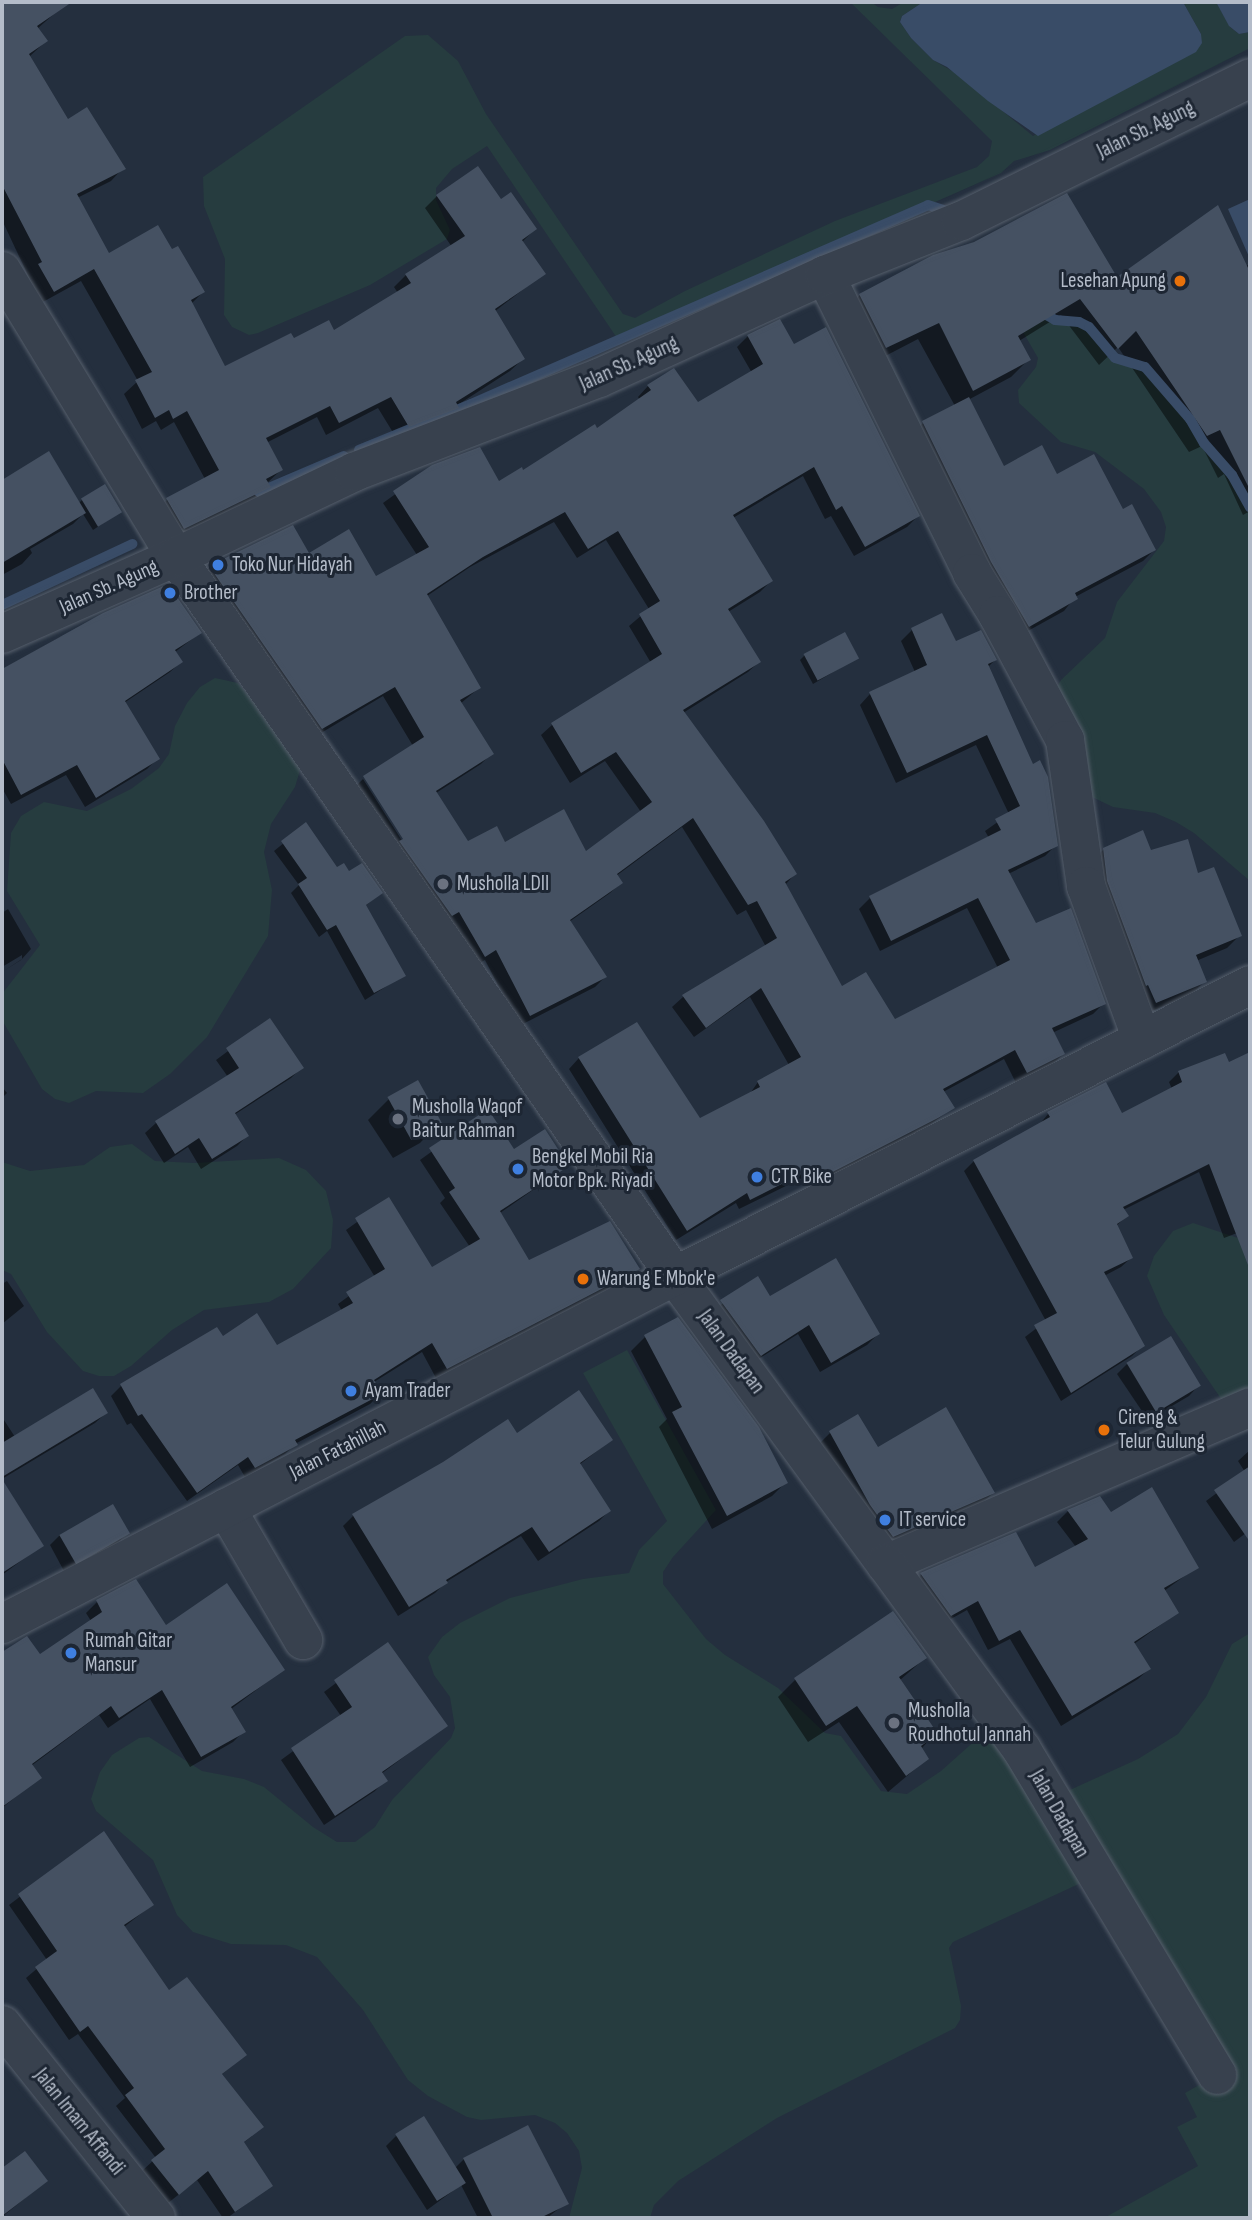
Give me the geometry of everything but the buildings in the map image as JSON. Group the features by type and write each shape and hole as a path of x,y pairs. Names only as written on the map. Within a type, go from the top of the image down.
{"street":[{"name":"Jalan Sb. Agung","path":"2,634 176,557 354,472 599,378 825,275 961,221 1250,78"},
{"name":"Jalan Dadapan","path":"2,271 176,557 675,1276 1022,1750 1217,2075"},
{"path":"825,275 972,573 998,615 1065,740 1086,886 1142,1040"},
{"name":"Jalan Fatahillah","path":"2,1624 675,1276 1250,985"},
{"path":"886,1564 1250,1408"},
{"path":"226,1508 303,1640"},
{"name":"Jalan Imam Affandi","path":"2,2025 156,2218"}],"green space":[{"path":"850,2 871,2 878,7 892,9 904,2 923,2 902,16 900,22 911,38 933,60 959,75 1033,136 1201,34 1183,2 1216,2 1230,27 1239,34 1250,32 1250,48 1050,150 1014,161 1001,173 619,341 487,146 452,169 436,188 436,200 450,230 447,239 370,285 258,333 249,335 232,327 224,315 225,259 204,206 203,177 405,36 428,35 458,61 486,114 623,314 635,318 685,291 835,221 977,167 989,156 992,141"},
{"path":"1045,315 1089,327 1115,358 1145,367 1190,419 1204,443 1232,475 1250,507 1250,881 1194,833 1176,822 1155,813 1113,807 1090,796 1052,696 1061,680 1105,638 1117,602 1164,541 1166,527 1161,512 1144,489 1095,452 1061,442 1019,403 1018,390 1036,367 1038,358 1023,332"},
{"path":"215,678 238,683 292,745 301,767 295,787 271,824 264,852 272,890 268,936 207,1037 170,1074 143,1093 96,1091 69,1103 55,1099 42,1089 2,1020 2,994 40,945 7,891 11,833 21,816 44,802 87,811 131,789 159,768 169,754 175,726 187,703 200,687"},
{"path":"132,1144 155,1161 194,1163 279,1158 306,1170 326,1191 333,1220 331,1248 293,1289 269,1302 204,1310 172,1330 131,1366 114,1376 99,1376 83,1371 47,1332 11,1274 2,1270 2,1162 30,1171 84,1165 110,1147"},
{"path":"1193,1223 1250,1242 1250,1407 1232,1415 1164,1315 1147,1276 1154,1256 1173,1231"},
{"path":"627,1350 716,1510 673,1557 663,1572 663,1584 706,1639 725,1655 778,1688 825,1733 841,1736 881,1791 907,1794 941,1771 987,1730 1050,1799 1138,1759 1178,1734 1206,1697 1232,1644 1250,1633 1250,2218 1104,2218 1198,2166 1177,2127 1197,2117 1185,2093 1217,2075 1096,1876 953,1942 949,1948 961,2006 960,2020 955,2028 777,2118 678,2181 654,2205 650,2218 569,2218 582,2168 579,2151 567,2133 555,2123 535,2115 481,2120 467,2117 428,2096 408,2080 363,2010 317,1957 286,1945 231,1944 193,1932 177,1915 153,1860 96,1811 91,1799 100,1772 112,1755 139,1738 149,1737 202,1771 244,1779 264,1787 313,1827 337,1842 355,1842 375,1827 392,1800 451,1738 455,1728 450,1697 434,1675 428,1657 442,1637 460,1623 510,1598 583,1579 629,1573 639,1550 667,1521 583,1373"}],"water":[{"path":"923,2 1183,2 1201,34 1202,43 1196,52 1038,136 988,101 947,67 933,60 911,38 900,22 902,16"},
{"path":"1216,2 1250,2 1250,32 1239,34 1229,26"},
{"path":"1250,199 1250,259 1228,209"}],"waterway":[{"path":"359,450 928,205 953,213"},
{"path":"1039,311 1055,320 1079,322 1089,327 1115,358 1145,367 1190,419 1204,443 1232,475 1250,507"},
{"path":"259,492 344,456"},
{"path":"2,605 132,544"}],"place":[{"name":"Lesehan Apung","path":"1180,281"},
{"name":"Toko Nur Hidayah","path":"218,565"},
{"name":"Brother","path":"170,593"},
{"name":"Musholla LDII","path":"443,884"},
{"name":"Musholla Waqof Baitur Rahman","path":"398,1119"},
{"name":"Bengkel Mobil Ria Motor Bpk. Riyadi","path":"518,1169"},
{"name":"CTR Bike","path":"757,1177"},
{"name":"Warung E Mbok'e","path":"583,1279"},
{"name":"Ayam Trader","path":"351,1391"},
{"name":"Cireng & Telur Gulung","path":"1104,1430"},
{"name":"IT service","path":"885,1520"},
{"name":"Rumah Gitar Mansur","path":"71,1653"},
{"name":"Musholla Roudhotul Jannah","path":"894,1723"}]}
